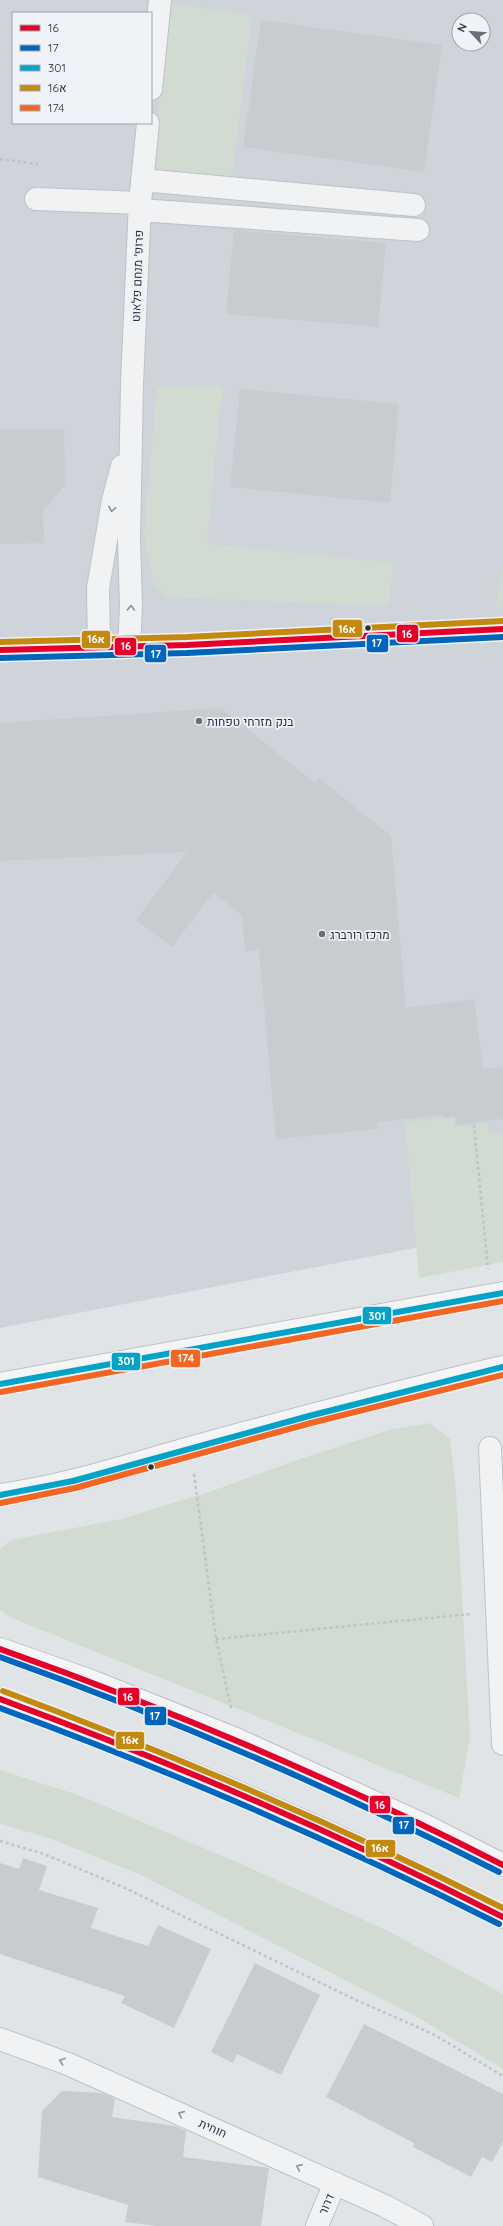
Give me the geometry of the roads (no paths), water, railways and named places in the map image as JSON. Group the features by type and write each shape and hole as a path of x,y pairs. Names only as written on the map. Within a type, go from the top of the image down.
{"main road":[{"path":"0,1384 503,1293"},
{"path":"4,1497 147,1462 191,1448 424,1385 503,1367"},
{"path":"0,1646 24,1658"},
{"path":"0,1649 91,1681 238,1740 424,1825 503,1865"},
{"path":"0,1699 94,1733 179,1767 373,1853 503,1917"}],"street":[{"path":"152,80 160,0"},
{"name":"פרופ׳ מנחם פלאוט","path":"129,647 131,606 129,540 130,430 140,207 148,124"},
{"path":"142,180 414,205"},
{"path":"36,199 418,230"},
{"name":"פרופ׳ מנחם פלאוט","path":"99,648 98,588 113,500 130,430"},
{"path":"0,650 129,647 503,629"},
{"path":"490,1448 503,1744"},
{"name":"חוחית","path":"0,2039 68,2064 335,2183 385,2206 422,2226"},
{"name":"דרור","path":"317,2226 335,2183"}],"place":[{"name":"בנק מזרחי טפחות","path":"199,721"},
{"name":"מרכז רורברג","path":"322,934"}]}
